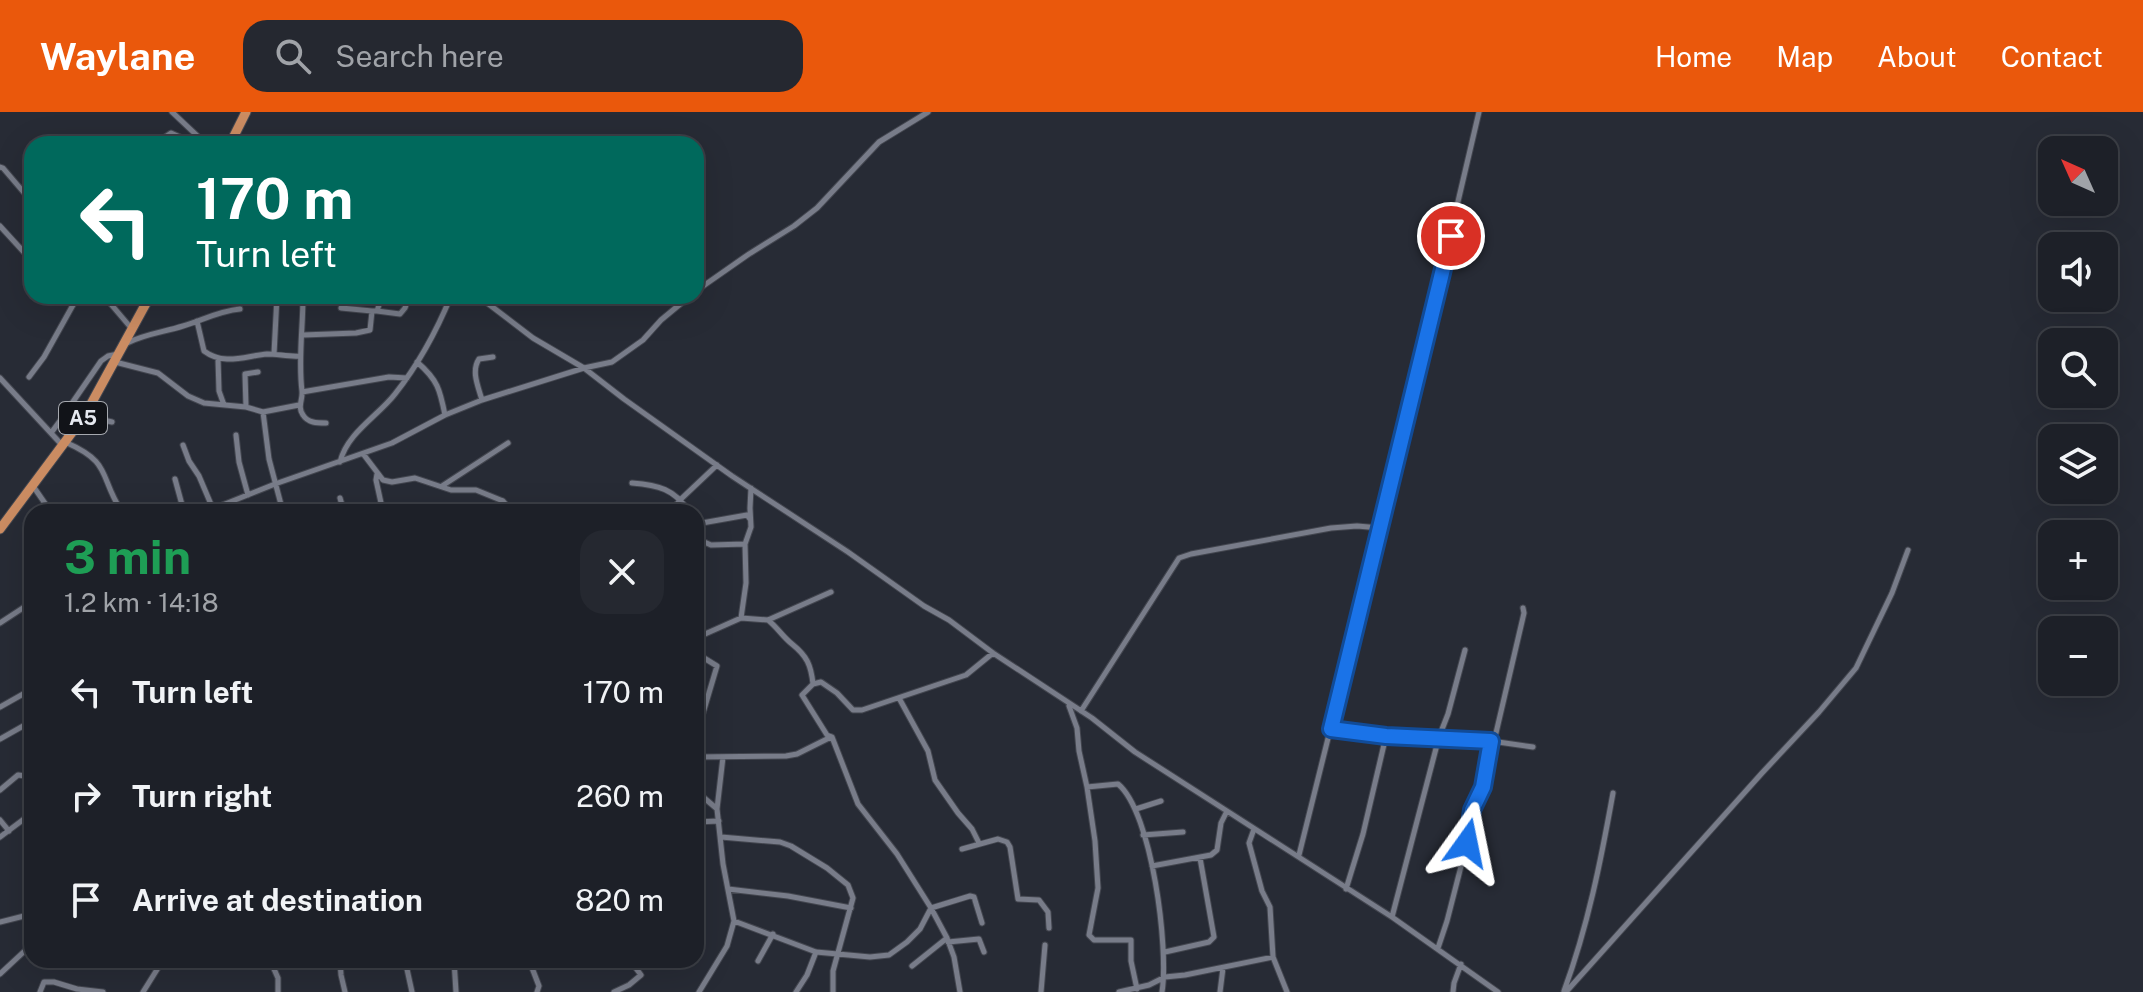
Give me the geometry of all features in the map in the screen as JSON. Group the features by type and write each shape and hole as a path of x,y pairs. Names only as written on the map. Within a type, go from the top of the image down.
{"highway":[{"path":"234,136 246,112"},
{"name":"A5","path":"0,529 82,419 146,304"}],"street":[{"path":"172,112 198,136"},
{"path":"704,286 794,226 817,208 879,142 928,112"},
{"path":"1299,855 1479,112"},
{"path":"0,167 24,193"},
{"path":"0,226 24,252"},
{"path":"29,377 74,304"},
{"path":"111,304 133,330"},
{"path":"274,354 277,304"},
{"path":"303,304 300,356 302,392 299,405 303,416 312,423 326,423"},
{"path":"303,335 366,332 370,330 378,304"},
{"path":"341,308 400,314 406,304"},
{"path":"340,463 345,446 407,378 447,304"},
{"path":"488,304 533,338 584,368 717,465 1081,711 1135,752 1299,855 1498,992"},
{"path":"226,504 275,484 364,455 482,400 612,362 643,340 680,304"},
{"path":"126,343 216,313 240,309"},
{"path":"197,321 204,351 218,359 274,354 300,356"},
{"path":"51,433 101,361 108,356 158,373 188,396 204,403 263,412 299,405"},
{"path":"482,400 475,372 476,363 479,359 493,357"},
{"path":"218,359 219,391 224,405"},
{"path":"417,362 436,381 445,415"},
{"path":"246,407 245,374 258,372"},
{"path":"302,392 389,377 407,378"},
{"path":"0,378 51,433 63,443 87,452 101,466 117,504"},
{"path":"68,409 70,415 82,419 112,422"},
{"path":"263,412 269,459 281,504"},
{"path":"236,435 248,495"},
{"path":"441,487 508,443"},
{"path":"183,445 211,504"},
{"path":"364,455 383,480 392,482 415,478 451,490 476,490 505,504"},
{"path":"677,504 717,465"},
{"path":"377,474 381,504"},
{"path":"175,479 182,504"},
{"path":"632,483 655,484 684,504"},
{"path":"33,485 46,504"},
{"path":"741,618 746,583 745,544 751,527 751,488"},
{"path":"340,498 342,504"},
{"path":"500,504 503,501"},
{"path":"704,523 747,515 750,519"},
{"path":"1081,711 1179,558 1331,528 1380,528"},
{"path":"704,542 711,545 745,544"},
{"path":"1565,992 1856,668 1892,593 1908,550"},
{"path":"704,634 741,618 768,620 831,592"},
{"path":"0,623 24,607"},
{"path":"1438,948 1467,843 1472,810 1483,787 1491,741 1496,733 1512,669 1523,608"},
{"path":"768,620 798,647 811,668 813,684"},
{"path":"1392,917 1465,650"},
{"path":"960,992 954,957 931,908 897,854 858,804 832,737 827,735 802,695 813,684 821,682 856,711 966,675 993,653"},
{"path":"704,658 717,666 704,710"},
{"path":"0,707 24,694"},
{"path":"899,698 928,751 935,780 979,843"},
{"path":"1068,703 1077,728 1095,841 1098,888 1089,935 1094,940 1131,940 1131,961 1137,989"},
{"path":"0,739 24,726"},
{"path":"1331,729 1533,747"},
{"path":"1346,889 1363,834 1386,736"},
{"path":"704,757 779,757 797,754 832,737"},
{"path":"699,992 727,946 734,921 717,809 723,757"},
{"path":"0,790 18,775 24,776"},
{"path":"1087,787 1118,784 1136,809 1152,866 1165,952 1162,992"},
{"path":"1565,992 1582,942 1613,793"},
{"path":"704,798 717,809"},
{"path":"1136,809 1161,801"},
{"path":"1152,866 1211,855 1217,850 1221,823 1227,811"},
{"path":"0,837 24,819"},
{"path":"0,820 9,831"},
{"path":"704,822 719,821"},
{"path":"1254,829 1249,843 1262,891 1270,907 1273,957 1287,992"},
{"path":"1143,835 1183,832"},
{"path":"721,837 780,842 791,846 848,885 853,898 833,971 833,992"},
{"path":"962,849 998,839 1007,842 1018,899 1039,900 1048,912 1049,928"},
{"path":"1165,952 1209,942 1214,937 1200,858"},
{"path":"728,889 851,908"},
{"path":"734,921 816,952 870,957 889,955 907,942 920,929 931,908 973,896 982,923"},
{"path":"0,922 24,916"},
{"path":"758,961 773,934"},
{"path":"912,966 948,940 979,939 984,952"},
{"path":"1041,992 1045,945"},
{"path":"0,974 24,952"},
{"path":"796,992 816,952"},
{"path":"1119,992 1137,989 1165,977 1273,957"},
{"path":"1453,992 1461,964"},
{"path":"143,992 158,968"},
{"path":"274,968 278,978 278,992"},
{"path":"341,968 345,992"},
{"path":"407,968 412,992"},
{"path":"454,968 456,992"},
{"path":"532,968 539,986 537,992"},
{"path":"614,992 641,975 636,968"},
{"path":"1220,992 1223,968"},
{"path":"40,992 44,982 103,992"}],"route":[{"path":"1451,236 1331,729 1386,736 1491,741 1483,787 1472,810 1467,843"}]}
